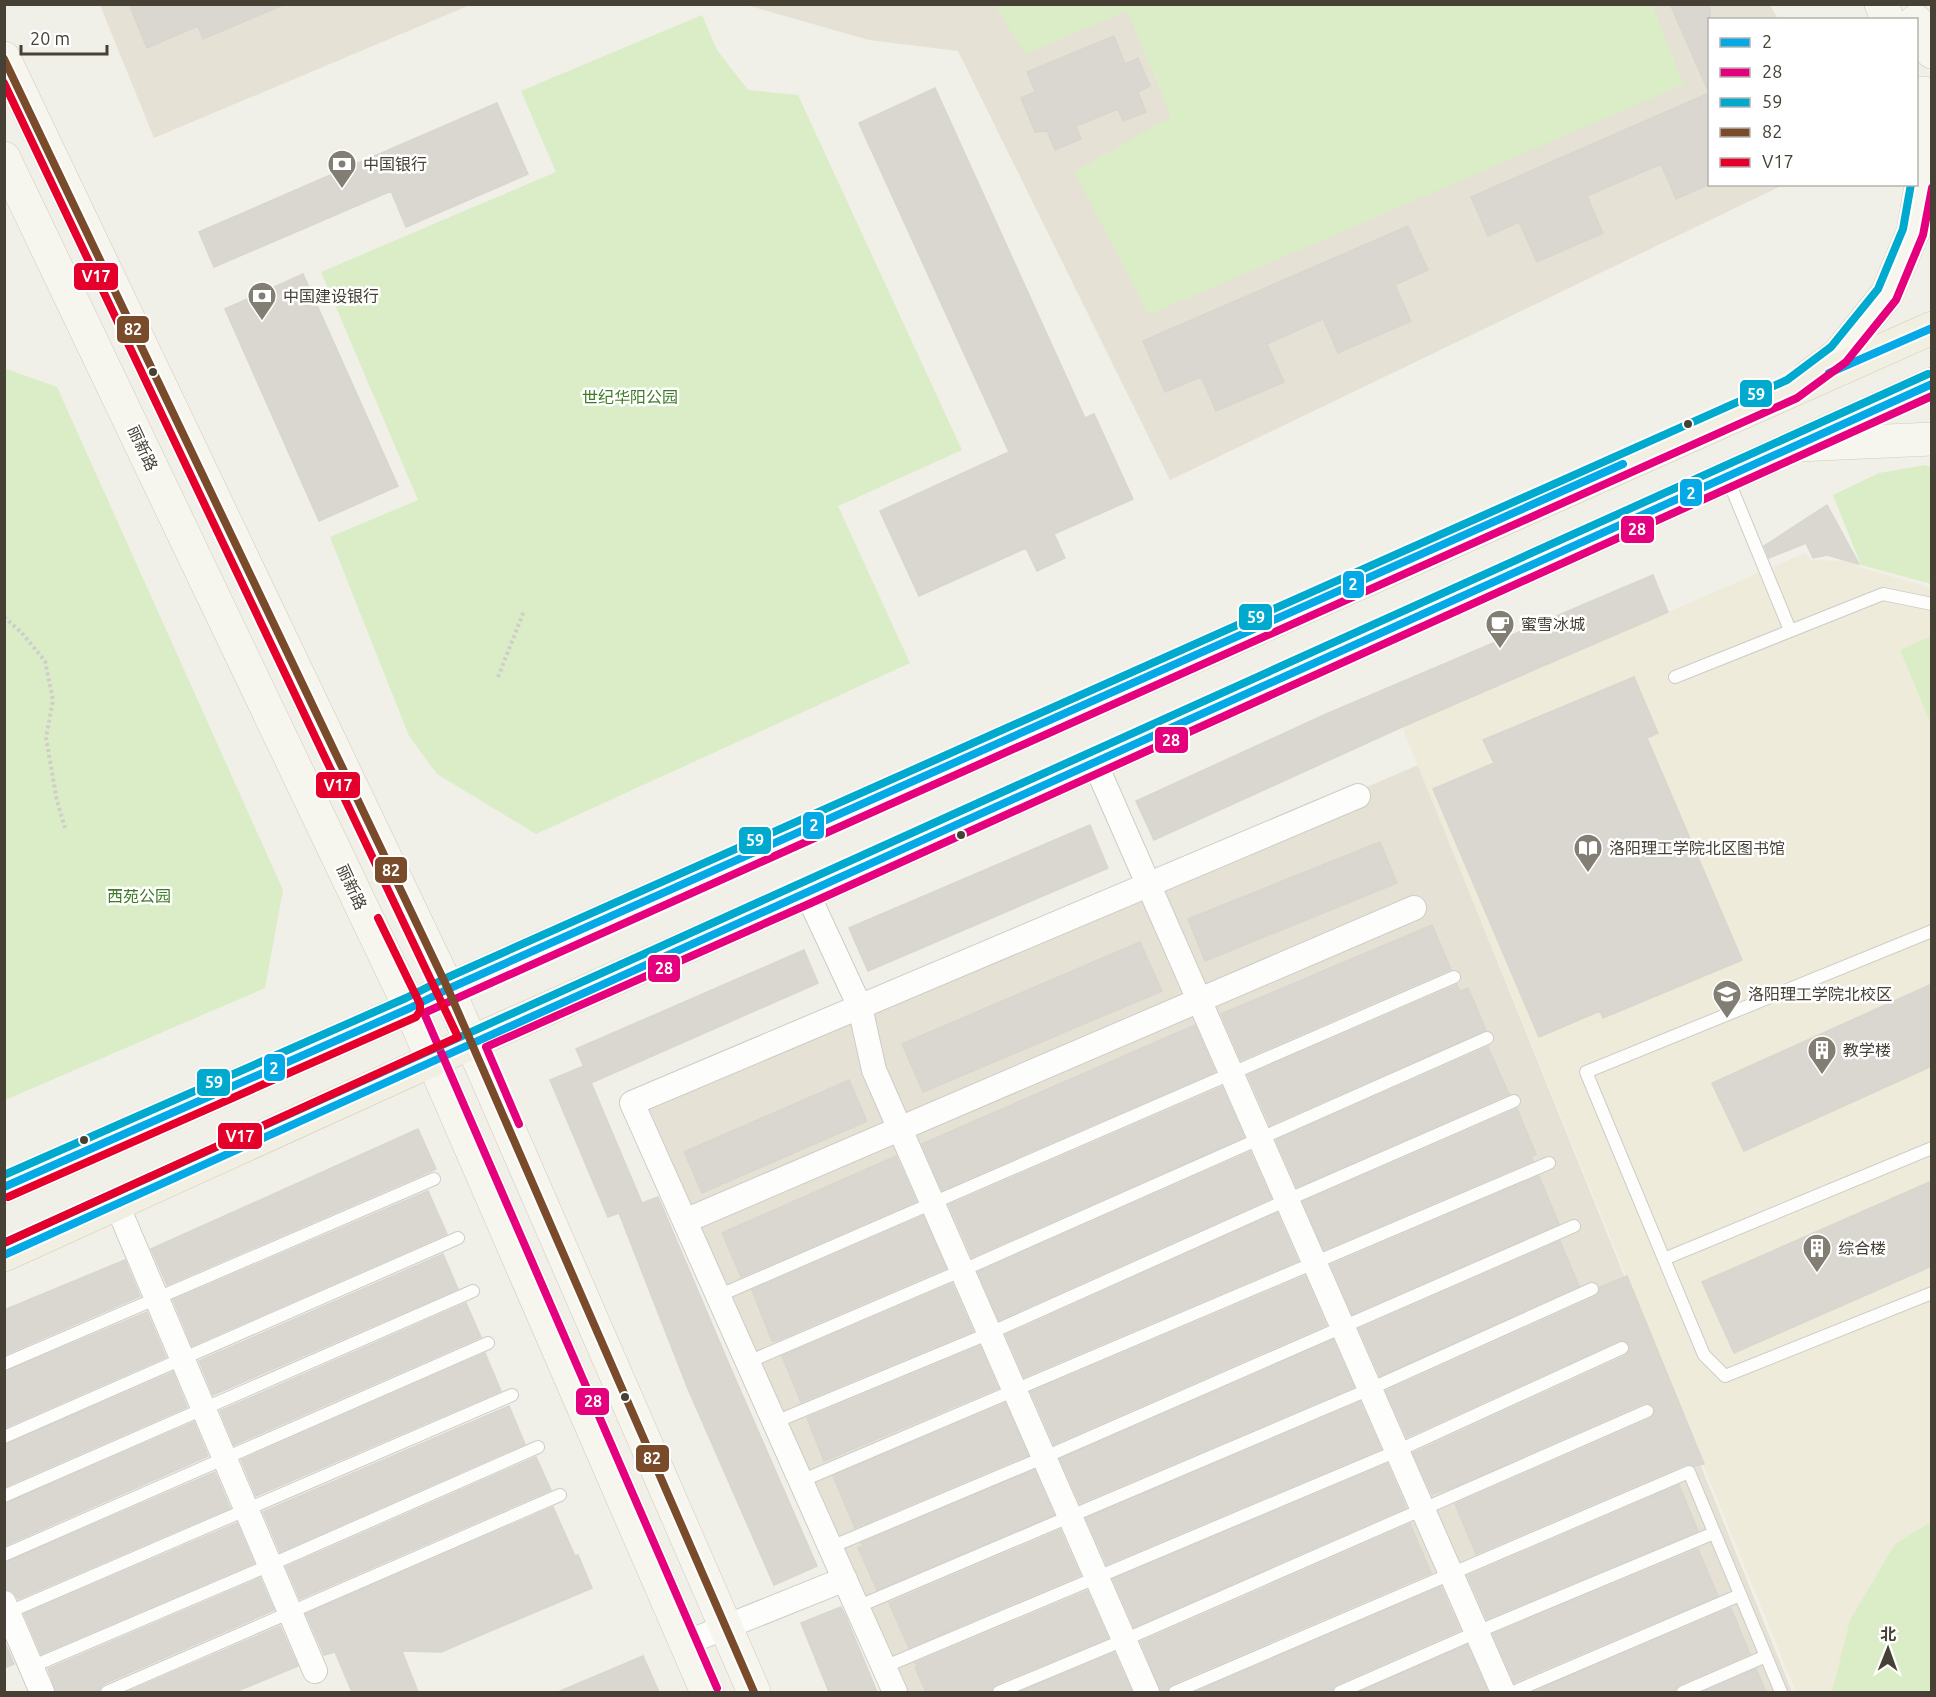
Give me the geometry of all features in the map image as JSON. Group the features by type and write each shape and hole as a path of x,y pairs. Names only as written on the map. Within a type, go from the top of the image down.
{"main road":[{"path":"1881,4 1887,18"},
{"path":"1909,4 1915,18"},
{"path":"1918,24 1932,52"},
{"path":"4,58 448,989 754,1692"},
{"path":"1792,389 1838,355 1887,294 1913,232 1924,170 1924,93"},
{"name":"丽新路","path":"4,158 410,1008 707,1692"},
{"path":"4,1187 1932,328"},
{"path":"4,1255 1932,384"},
{"path":"1797,445 1932,439"}],"street":[{"path":"1095,763 1503,1692"},
{"path":"895,1692 632,1102 1358,796"},
{"path":"807,893 860,1007 874,1070 902,1129 1147,1692"},
{"path":"685,1221 1414,908"},
{"path":"117,1205 315,1671"},
{"path":"686,1643 844,1579"},
{"path":"7,1608 42,1692"}],"lane":[{"path":"1726,476 1790,630"},
{"path":"1675,677 1883,594 1932,604"},
{"path":"1932,931 1586,1072 1704,1355 1725,1376 1932,1293"},
{"path":"718,1296 1454,977"},
{"path":"748,1362 963,1270 1487,1038"},
{"path":"775,1422 990,1333 1514,1101"},
{"path":"1664,1259 1932,1148"},
{"path":"801,1480 1549,1163"},
{"path":"4,1364 434,1179"},
{"path":"831,1547 1045,1457 1574,1226"},
{"path":"4,1437 458,1238"},
{"path":"857,1607 1370,1389 1592,1289"},
{"path":"4,1496 473,1291"},
{"path":"4,1555 489,1343"},
{"path":"884,1667 1397,1451 1622,1348"},
{"path":"7,1608 247,1510 512,1395"},
{"path":"999,1692 1124,1641 1647,1411"},
{"path":"31,1666 270,1565 538,1446"},
{"path":"1175,1692 1689,1472 1780,1692"},
{"path":"107,1692 560,1495"},
{"path":"1340,1692 1714,1533"},
{"path":"1513,1692 1740,1595"},
{"path":"1683,1692 1766,1656"}],"path":[{"path":"498,677 524,611"},
{"path":"4,617 21,632 45,661 53,700 46,738 57,801 65,828"}],"shaded area":[{"path":"100,5 470,5 154,138"},
{"path":"746,5 1770,5 1777,18 1708,18 1708,186 1781,186 1170,480 958,51 869,40"},
{"name":"洛阳理工学院北校区","path":"1850,550 1859,567 1931,588 1931,1692 1796,1692 1402,727 1805,553 1811,560 1841,561"},
{"path":"1418,765 1792,1692 895,1692 632,1103"}],"green space":[{"path":"995,5 1652,5 1684,84 1149,315 1074,172 1171,117 1127,11 1025,54"},
{"name":"世纪华阳公园","path":"702,15 717,50 748,90 798,95 962,450 838,506 910,663 536,834 437,774 409,736 330,537 418,500 321,272 556,172 521,91"},
{"name":"西苑公园","path":"4,368 57,387 283,890 265,988 5,1100"},
{"path":"1925,465 1931,467 1931,584 1861,565 1833,495 1879,473"},
{"path":"1931,636 1931,724 1900,650"},
{"path":"1931,1522 1931,1692 1832,1692 1850,1620 1895,1544"}],"building":[{"path":"129,4 283,5 203,39 198,26 147,48"},
{"path":"1670,4 1710,4 1708,91"},
{"path":"1114,36 1125,64 1138,58 1150,86 1138,92 1146,112 1123,121 1118,109 1076,126 1081,139 1055,150 1047,131 1035,132 1021,98 1035,92 1027,72"},
{"path":"935,88 1085,418 1094,414 1133,499 1054,534 1065,558 1037,571 1026,548 919,596 880,511 1009,452 859,123"},
{"path":"1708,93 1708,185 1676,199 1661,164 1587,196 1603,233 1537,262 1519,222 1488,236 1471,197"},
{"path":"497,103 528,174 406,227 391,191 214,267 199,232"},
{"path":"1408,226 1428,270 1395,285 1411,321 1338,353 1323,319 1267,344 1284,382 1216,411 1201,377 1165,392 1143,341"},
{"path":"303,274 398,486 319,521 225,309"},
{"path":"1827,505 1859,564 1827,555 1813,558 1806,543 1769,558 1764,546"},
{"path":"1653,575 1668,612 1402,727 1154,840 1136,801 1324,715"},
{"name":"洛阳理工学院北区图书馆","path":"1634,677 1658,733 1647,738 1742,960 1603,1018 1600,1011 1539,1037 1433,789 1494,763 1483,740"},
{"path":"1090,825 1108,868 868,971 849,928"},
{"path":"1380,842 1397,883 1205,961 1188,919"},
{"path":"1432,925 1451,969 1241,1060 1221,1014"},
{"path":"1140,942 1162,991 923,1092 902,1044"},
{"path":"804,950 818,983 591,1083 576,1049"},
{"name":"教学楼","path":"1932,984 1932,1066 1744,1151 1712,1083"},
{"path":"1457,985 1460,991 1468,988 1486,1030 1270,1125 1248,1075"},
{"path":"1195,1025 1215,1072 942,1190 922,1144"},
{"path":"1488,1047 1509,1094 1297,1187 1276,1140"},
{"path":"584,1066 642,1203 658,1197 817,1566 774,1585 688,1389 619,1213 608,1217 550,1080"},
{"path":"849,1080 867,1121 702,1193 684,1152"},
{"path":"1222,1087 1244,1137 972,1257 949,1205"},
{"path":"1517,1109 1536,1154 1531,1157 1533,1161 1324,1250 1303,1202"},
{"path":"418,1129 436,1169 167,1285 151,1249"},
{"path":"1250,1152 1271,1198 999,1320 978,1272"},
{"path":"896,1156 916,1201 741,1277 722,1233"},
{"path":"1539,1176 1559,1224 1352,1314 1331,1265"},
{"name":"综合楼","path":"1932,1181 1932,1266 1734,1353 1702,1282"},
{"path":"428,1191 447,1234 192,1346 173,1300"},
{"path":"1277,1213 1298,1261 1024,1377 1006,1335"},
{"path":"923,1216 946,1268 772,1341 752,1290"},
{"path":"1560,1241 1579,1286 1380,1376 1359,1329"},
{"path":"443,1254 458,1289 213,1395 199,1361"},
{"path":"125,1260 140,1296 4,1355 4,1310"},
{"path":"1305,1276 1326,1325 1054,1444 1031,1392"},
{"path":"1627,1276 1704,1464 1695,1466 1686,1464 1476,1554 1455,1504 1650,1419 1655,1412 1654,1407 1644,1403 1449,1489 1432,1494 1413,1453 1625,1356 1630,1349 1629,1344 1623,1340 1619,1341 1407,1437 1386,1391 1595,1297 1600,1287"},
{"path":"952,1284 973,1331 801,1402 782,1356"},
{"path":"466,1303 481,1337 234,1445 220,1411"},
{"path":"147,1312 166,1357 4,1428 4,1372"},
{"path":"1333,1340 1354,1387 1080,1503 1060,1459"},
{"path":"980,1346 998,1388 824,1461 807,1418"},
{"path":"485,1353 501,1391 256,1496 241,1460"},
{"path":"173,1372 187,1407 4,1487 4,1445"},
{"path":"1360,1402 1381,1449 1107,1564 1086,1518"},
{"path":"1005,1403 1028,1455 855,1528 833,1476"},
{"path":"509,1406 525,1444 280,1552 263,1512"},
{"path":"194,1422 208,1456 4,1546 4,1504"},
{"path":"536,1457 551,1490 300,1599 286,1567"},
{"path":"1387,1464 1405,1508 1134,1627 1113,1579"},
{"path":"1034,1470 1054,1515 877,1590 858,1548 863,1546 861,1543"},
{"path":"215,1472 230,1508 18,1599 13,1592 4,1589 4,1563"},
{"path":"1679,1485 1698,1531 1487,1619 1468,1576"},
{"path":"553,1507 592,1588 441,1652 402,1651 418,1692 352,1692 335,1652 324,1655 306,1614"},
{"path":"237,1523 254,1563 41,1654 24,1614"},
{"path":"1410,1524 1431,1573 1172,1684 1167,1692 1161,1692 1141,1642"},
{"path":"1060,1530 1080,1575 909,1648 889,1603"},
{"path":"1698,1549 1718,1596 1514,1682 1493,1634"},
{"path":"260,1578 274,1610 104,1684 99,1692 56,1692 48,1669"},
{"path":"1441,1587 1460,1630 1337,1684 1332,1692 1195,1692"},
{"path":"1087,1591 1108,1638 996,1684 991,1692 926,1692 915,1663"},
{"path":"841,1607 877,1692 829,1692 801,1623"},
{"path":"1731,1608 1750,1654 1680,1684 1675,1692 1533,1692"},
{"path":"280,1626 298,1666 235,1692 127,1692"},
{"path":"4,1640 14,1664 4,1668"},
{"path":"1467,1645 1488,1692 1359,1692"},
{"path":"1114,1653 1132,1692 1019,1692"},
{"path":"643,1656 659,1692 558,1692"},
{"path":"1756,1669 1766,1692 1703,1692"}],"transit line":[{"name":"82","path":"4,59 448,989 754,1692"},
{"name":"V17","path":"4,83 458,1037 4,1243"},
{"name":"59","path":"4,1175 406,998 444,979 1787,380 1831,347 1878,289 1903,229 1911,186"},
{"name":"28","path":"717,1688 424,1013 1797,398 1846,362 1896,300 1923,235 1932,188"},
{"name":"2","path":"1829,373 1932,328"},
{"name":"59","path":"4,1243 1928,374"},
{"name":"2","path":"4,1255 1932,384"},
{"name":"28","path":"519,1124 486,1047 811,903 1932,396"},
{"name":"2","path":"4,1187 410,1008 1623,464"},
{"name":"V17","path":"8,1197 416,1017 420,1011 420,1004 378,918"}],"place":[{"name":"中国银行","path":"342,190"},
{"name":"中国建设银行","path":"262,322"},
{"name":"蜜雪冰城","path":"1500,650"},
{"name":"洛阳理工学院北区图书馆","path":"1588,874"},
{"name":"洛阳理工学院北校区","path":"1727,1020"},
{"name":"教学楼","path":"1822,1076"},
{"name":"综合楼","path":"1817,1274"}]}
